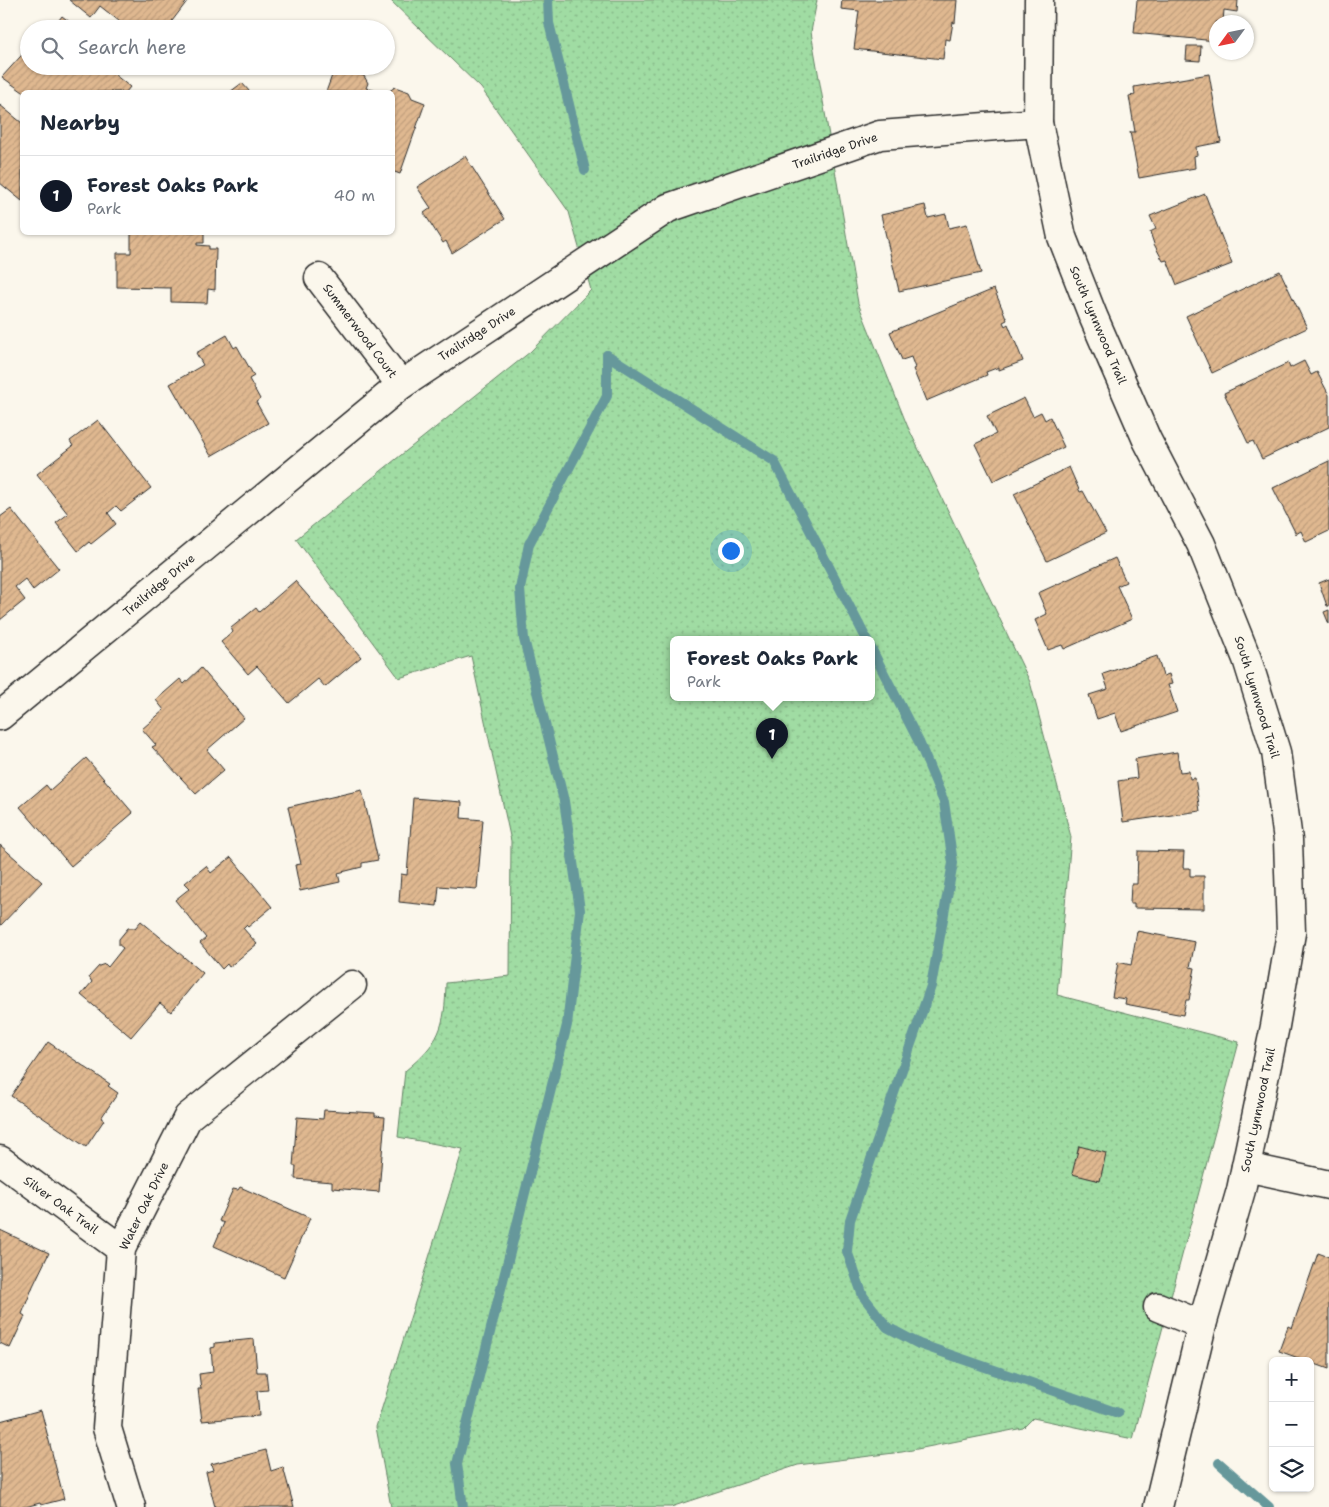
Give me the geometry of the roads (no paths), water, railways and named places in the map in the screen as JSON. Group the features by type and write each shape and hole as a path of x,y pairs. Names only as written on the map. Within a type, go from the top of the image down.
{"street":[{"name":"South Lynnwood Trail","path":"1039,0 1038,123 1062,237 1093,316 1147,440 1201,544 1247,659 1276,752 1288,840 1291,933 1246,1166 1202,1325 1158,1507"},
{"name":"Trailridge Drive","path":"0,716 401,385 668,208 880,135 1038,123"},
{"name":"Summerwood Court","path":"319,278 401,385"},
{"name":"Water Oak Drive","path":"132,1507 107,1428 121,1249 188,1117 352,985"},
{"name":"Silver Oak Trail","path":"0,1160 121,1249"},
{"path":"1246,1166 1329,1185"},
{"path":"1158,1307 1202,1325"}],"waterway":[{"path":"548,0 549,23 585,170"},
{"path":"607,355 774,461 865,636"},
{"path":"463,1507 457,1464 567,1025 580,910 564,801 524,639 520,589 529,544 607,396 607,355"},
{"path":"875,656 919,742 944,802 953,863 931,986 850,1220 847,1251 863,1296 887,1327 919,1344 1118,1413"},
{"path":"1219,1463 1269,1507"}],"place":[{"name":"Forest Oaks Park","path":"772,759"}]}
